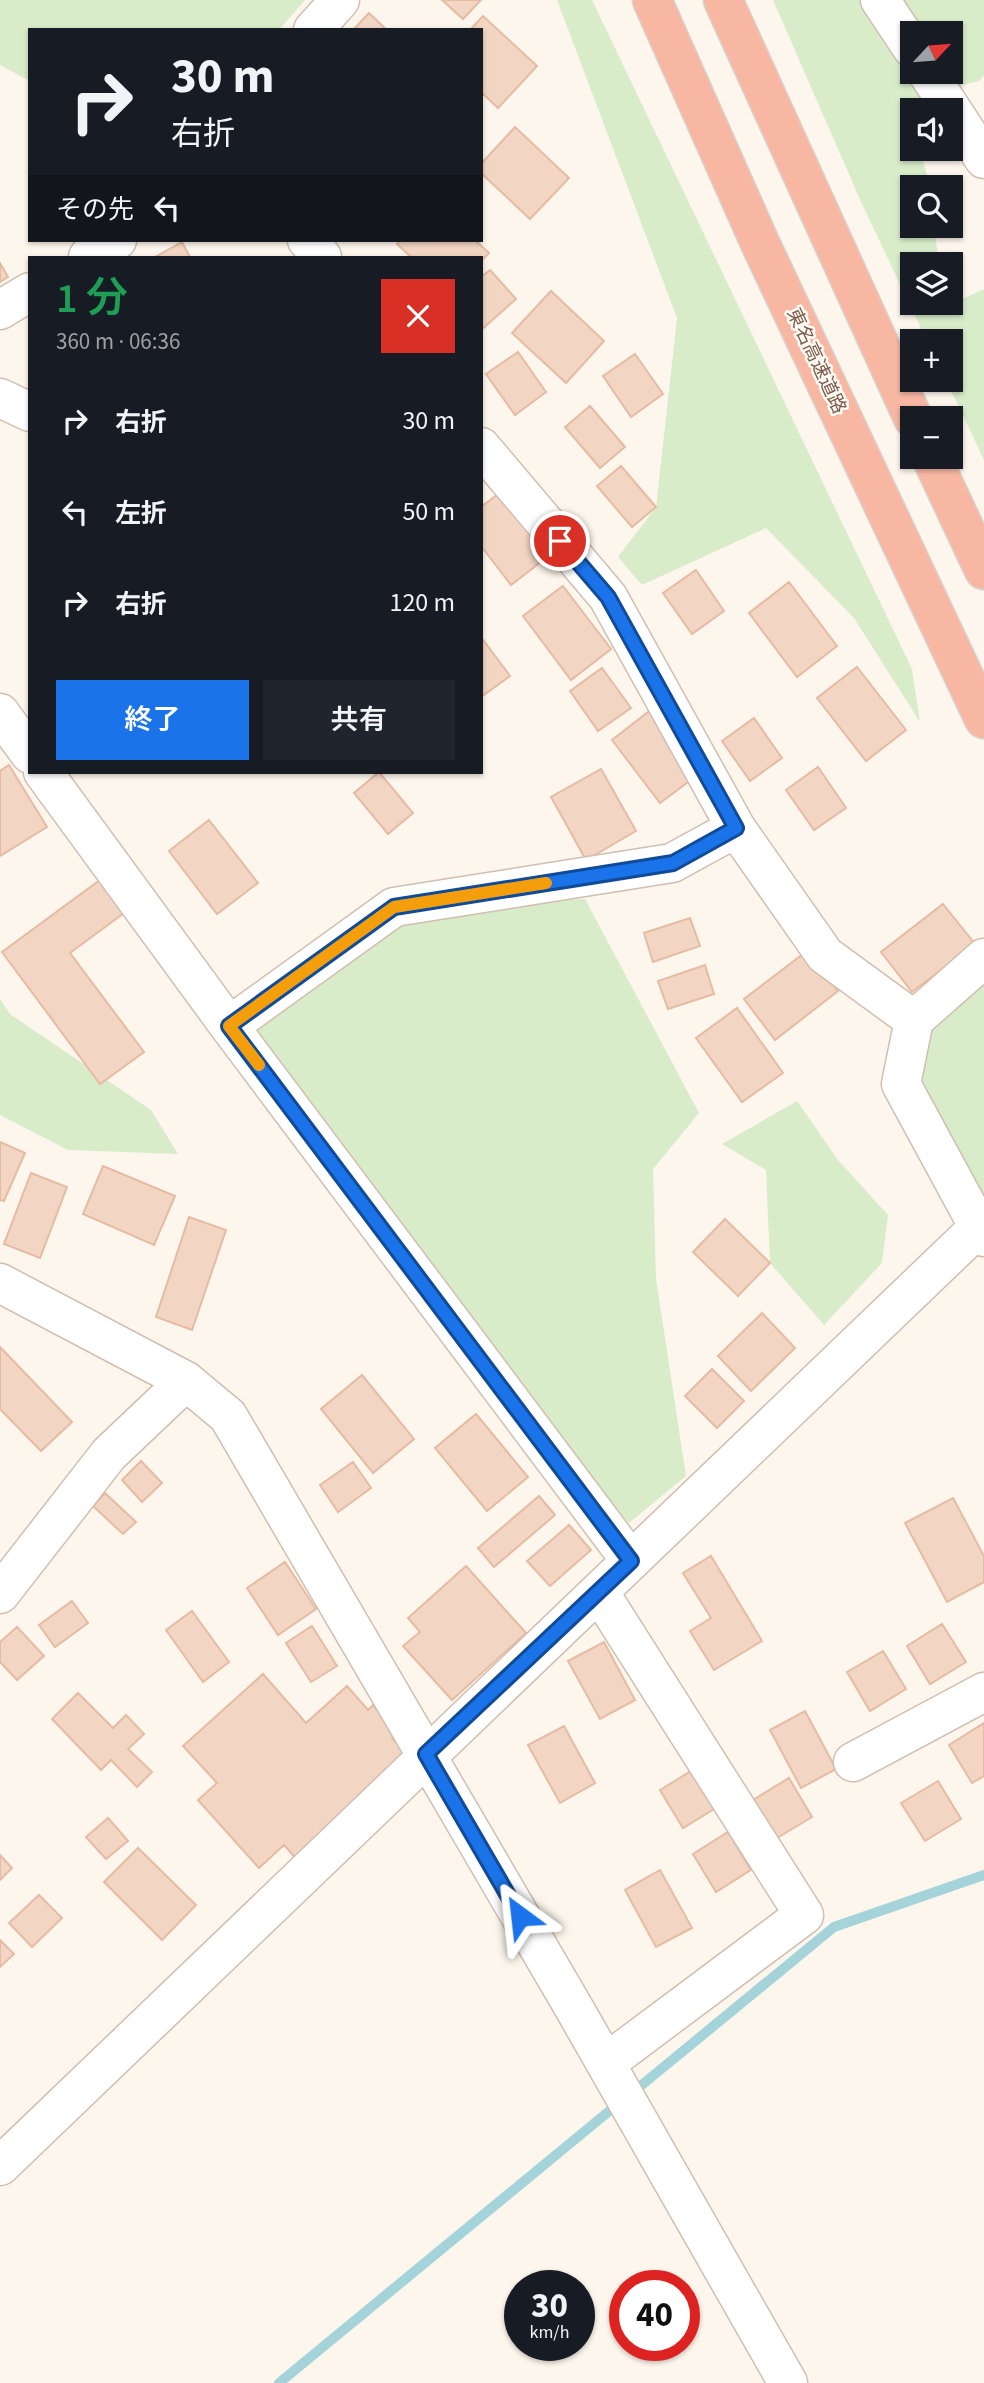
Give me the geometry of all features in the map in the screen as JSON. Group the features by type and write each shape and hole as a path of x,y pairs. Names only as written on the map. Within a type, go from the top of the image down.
{"highway":[{"name":"東名高速道路","path":"652,0 760,243 984,719"},
{"path":"723,0 908,406"},
{"path":"937,469 984,569"}],"street":[{"path":"315,28 341,0"},
{"path":"880,0 900,30"},
{"path":"935,84 984,159"},
{"path":"90,256 114,242"},
{"path":"309,242 321,256"},
{"path":"0,310 28,293"},
{"path":"0,398 28,411"},
{"path":"483,449 608,597 736,828 825,955 914,1020"},
{"path":"44,774 229,1026 631,1561"},
{"path":"229,1026 394,907 673,863 736,828"},
{"path":"0,2166 426,1754 981,1232 901,1084 914,1020 984,958"},
{"path":"3,1289 186,1381 228,1416 609,2068 788,2383"},
{"path":"0,1594 109,1454 186,1381"},
{"path":"599,1592 804,1915 609,2068"},
{"path":"853,1762 984,1692"}],"green space":[{"path":"0,0 305,0 281,28 28,28 28,80 0,65"},
{"path":"557,0 592,0 912,669 920,722 854,618 766,528 642,585 618,557 656,507 677,318"},
{"path":"773,0 984,0 984,75 979,81 938,91 936,98 900,98 900,161 923,161 927,175 900,175 900,238 936,238 937,252 900,252 900,284"},
{"path":"984,289 984,460 963,416 963,406 958,406 952,392 963,392 963,329 921,329 915,315 963,315 963,299"},
{"path":"585,899 699,1113 653,1169 656,1279 686,1476 629,1523 220,1044 394,907"},
{"path":"984,956 984,1237 901,1084 952,987"},
{"path":"0,999 10,1014 151,1110 178,1154 68,1150 0,1115"},
{"path":"797,1101 838,1160 888,1215 882,1263 824,1325 770,1263 766,1170 722,1144"}],"building":[{"path":"442,0 481,0 463,19"},
{"path":"369,13 385,28 355,28"},
{"path":"483,16 537,66 498,108 483,94 483,28 472,28"},
{"path":"515,127 569,178 530,219 483,175 483,162"},
{"path":"182,242 189,256 157,256"},
{"path":"477,242 489,253 483,259 483,256 410,256 397,244"},
{"path":"0,263 8,277 0,282"},
{"path":"490,270 516,299 483,328 483,275"},
{"path":"551,291 604,341 566,383 512,333"},
{"path":"518,352 546,392 515,415 486,374"},
{"path":"635,354 663,394 631,417 603,376"},
{"path":"590,406 625,447 600,468 565,427"},
{"path":"621,466 656,507 632,527 597,486"},
{"path":"502,491 551,554 511,585 483,549 483,505"},
{"path":"696,570 724,611 692,634 663,593"},
{"path":"789,582 837,646 797,677 749,613"},
{"path":"563,586 611,649 571,680 523,616"},
{"path":"483,640 510,676 483,696"},
{"path":"857,667 906,730 866,761 817,698"},
{"path":"602,668 631,708 598,731 570,691"},
{"path":"652,709 700,773 660,803 612,740"},
{"path":"754,718 782,758 750,781 722,741"},
{"path":"9,765 47,827 0,856 0,771"},
{"path":"818,767 846,808 814,830 786,790"},
{"path":"601,769 636,831 586,860 551,797"},
{"path":"377,774 381,774 413,813 388,834 354,793"},
{"path":"209,820 258,883 217,914 169,851"},
{"path":"104,877 128,910 70,953 144,1052 100,1084 2,952"},
{"path":"943,904 975,944 912,992 881,952"},
{"path":"690,918 700,946 653,962 644,933"},
{"path":"807,951 838,991 775,1040 744,999"},
{"path":"705,965 714,994 668,1009 658,981"},
{"path":"737,1008 783,1073 742,1102 696,1038"},
{"path":"0,1142 25,1153 4,1201 0,1200"},
{"path":"103,1166 175,1196 154,1245 83,1214"},
{"path":"31,1173 67,1187 40,1258 4,1244"},
{"path":"189,1217 226,1230 192,1330 156,1317"},
{"path":"725,1219 770,1263 738,1296 693,1252"},
{"path":"762,1313 795,1348 751,1391 718,1356"},
{"path":"0,1347 72,1422 41,1451 0,1409"},
{"path":"712,1369 744,1401 717,1428 685,1396"},
{"path":"362,1375 414,1439 373,1473 321,1409"},
{"path":"476,1414 528,1477 487,1511 435,1448"},
{"path":"141,1461 162,1483 142,1502 122,1480"},
{"path":"353,1462 371,1488 338,1512 320,1485"},
{"path":"105,1493 136,1522 123,1534 93,1506"},
{"path":"539,1496 555,1515 494,1567 478,1548"},
{"path":"953,1498 984,1556 984,1582 947,1602 905,1523"},
{"path":"569,1525 591,1550 550,1586 527,1561"},
{"path":"711,1556 762,1641 714,1670 690,1631 711,1618 683,1573"},
{"path":"285,1562 316,1609 278,1635 247,1588"},
{"path":"466,1566 526,1633 452,1700 403,1646 420,1632 408,1618"},
{"path":"72,1601 88,1623 55,1647 39,1625"},
{"path":"192,1611 229,1662 203,1682 166,1630"},
{"path":"942,1624 966,1662 930,1684 907,1646"},
{"path":"312,1626 337,1666 311,1682 286,1643"},
{"path":"17,1627 44,1656 17,1680 0,1662 0,1642"},
{"path":"604,1642 635,1700 600,1719 568,1661"},
{"path":"883,1651 906,1689 870,1711 847,1672"},
{"path":"263,1674 306,1723 347,1686 368,1710 373,1705 398,1733 392,1738 412,1760 299,1862 284,1845 259,1868 198,1800 217,1783 183,1746"},
{"path":"78,1693 113,1728 126,1715 144,1734 128,1749 152,1772 137,1787 111,1760 101,1770 52,1719"},
{"path":"805,1711 836,1769 801,1788 770,1730"},
{"path":"984,1723 984,1776 972,1783 949,1745"},
{"path":"564,1726 595,1783 560,1803 528,1745"},
{"path":"696,1768 719,1806 683,1828 660,1790"},
{"path":"789,1778 812,1817 777,1838 753,1800"},
{"path":"938,1781 961,1819 925,1841 901,1803"},
{"path":"108,1818 128,1841 106,1859 86,1837"},
{"path":"728,1832 751,1870 716,1892 693,1854"},
{"path":"138,1848 196,1905 162,1940 104,1882"},
{"path":"0,1855 12,1868 0,1880"},
{"path":"660,1870 692,1928 656,1947 625,1890"},
{"path":"39,1895 62,1918 32,1947 9,1923"},
{"path":"0,1940 14,1954 0,1967"}],"waterway":[{"path":"632,2093 834,1927 984,1875"},
{"path":"279,2383 619,2103"}],"slow traffic":[{"path":"259,1065 229,1026 394,907 546,883"}],"route":[{"path":"520,1916 426,1754 631,1561 229,1026 394,907 673,863 736,828 608,597 560,541"}]}
